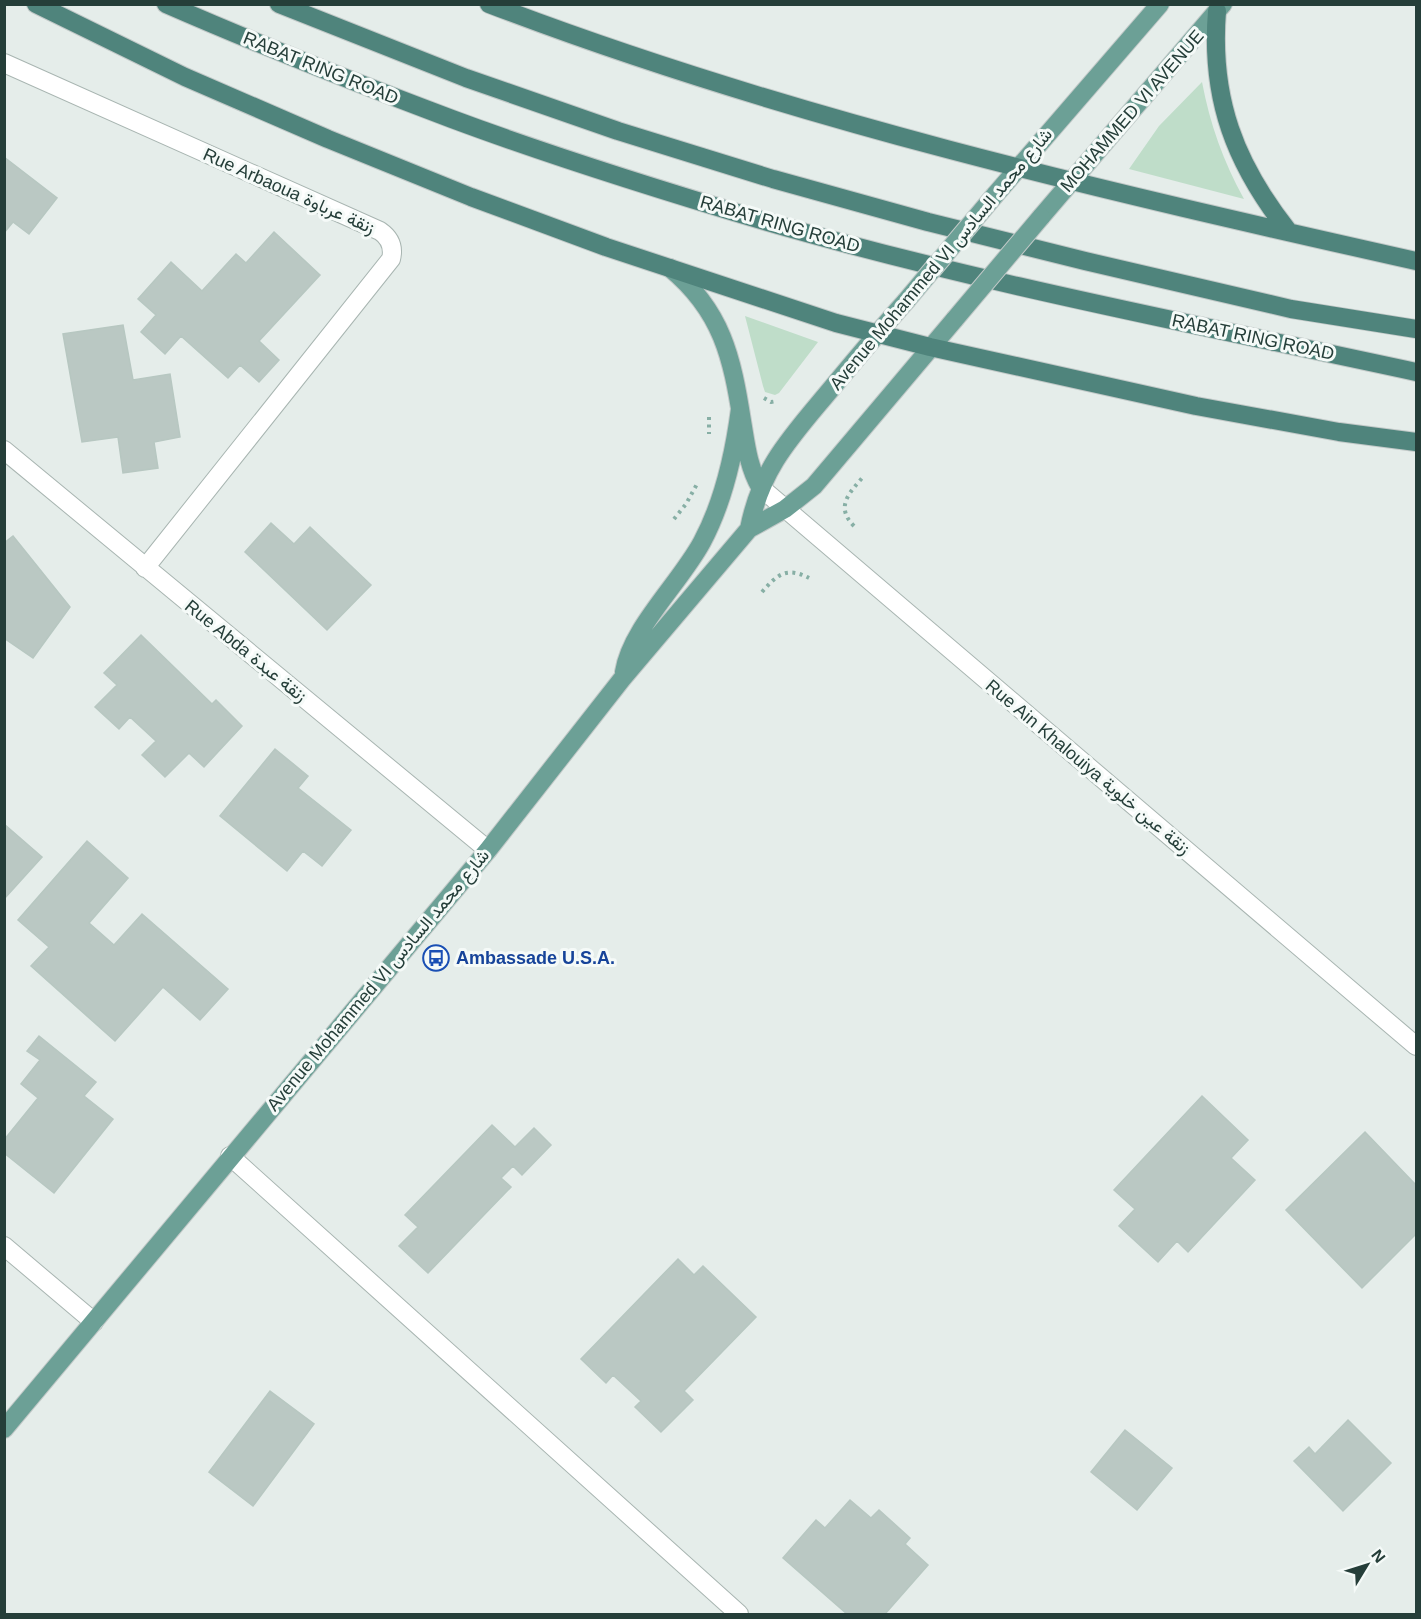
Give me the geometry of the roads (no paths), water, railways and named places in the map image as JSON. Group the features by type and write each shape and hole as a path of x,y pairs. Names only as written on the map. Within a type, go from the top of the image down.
{"highway":[{"path":"36,4 184,77 481,201 606,247 836,323 930,347 1196,406 1339,432 1416,442"},
{"name":"RABAT RING ROAD","path":"166,4 302,62 455,121 610,173 766,221 931,265 1416,372"},
{"name":"RABAT RING ROAD","path":"279,4 465,78 618,131 773,179 928,222 1097,264 1291,309 1416,329"},
{"path":"489,4 540,24 724,86 876,130 1071,181 1416,261"},
{"path":"1220,8 1215,38 1217,73 1229,127 1253,183 1289,232"}],"main road":[{"name":"Avenue Mohammed VI شارع محمد السادس","path":"748,530 760,487 789,439 877,333 1160,4"},
{"name":"MOHAMMED VI AVENUE","path":"1041,217 1220,8"},
{"name":"Avenue Mohammed VI شارع محمد السادس","path":"4,1429 488,850 622,679 748,530 785,510 814,486 1041,217"},
{"path":"668,266 695,291 717,322 731,364 750,465 760,487"},
{"path":"622,679 625,661 634,639 702,542 716,510 734,456 740,409"}],"street":[{"name":"Rue Arbaoua زنقة عرباوة","path":"4,63 380,231 390,241 393,251 391,260 145,568"},
{"name":"Rue Abda زنقة عبدة","path":"4,450 488,850"},
{"name":"Rue Ain Khalouiya زنقة عين خلوية","path":"760,487 1416,1046"},
{"path":"230,1156 739,1614"},
{"path":"4,1246 94,1322"}],"place":[{"name":"Ambassade U.S.A.","path":"436,958"}]}
